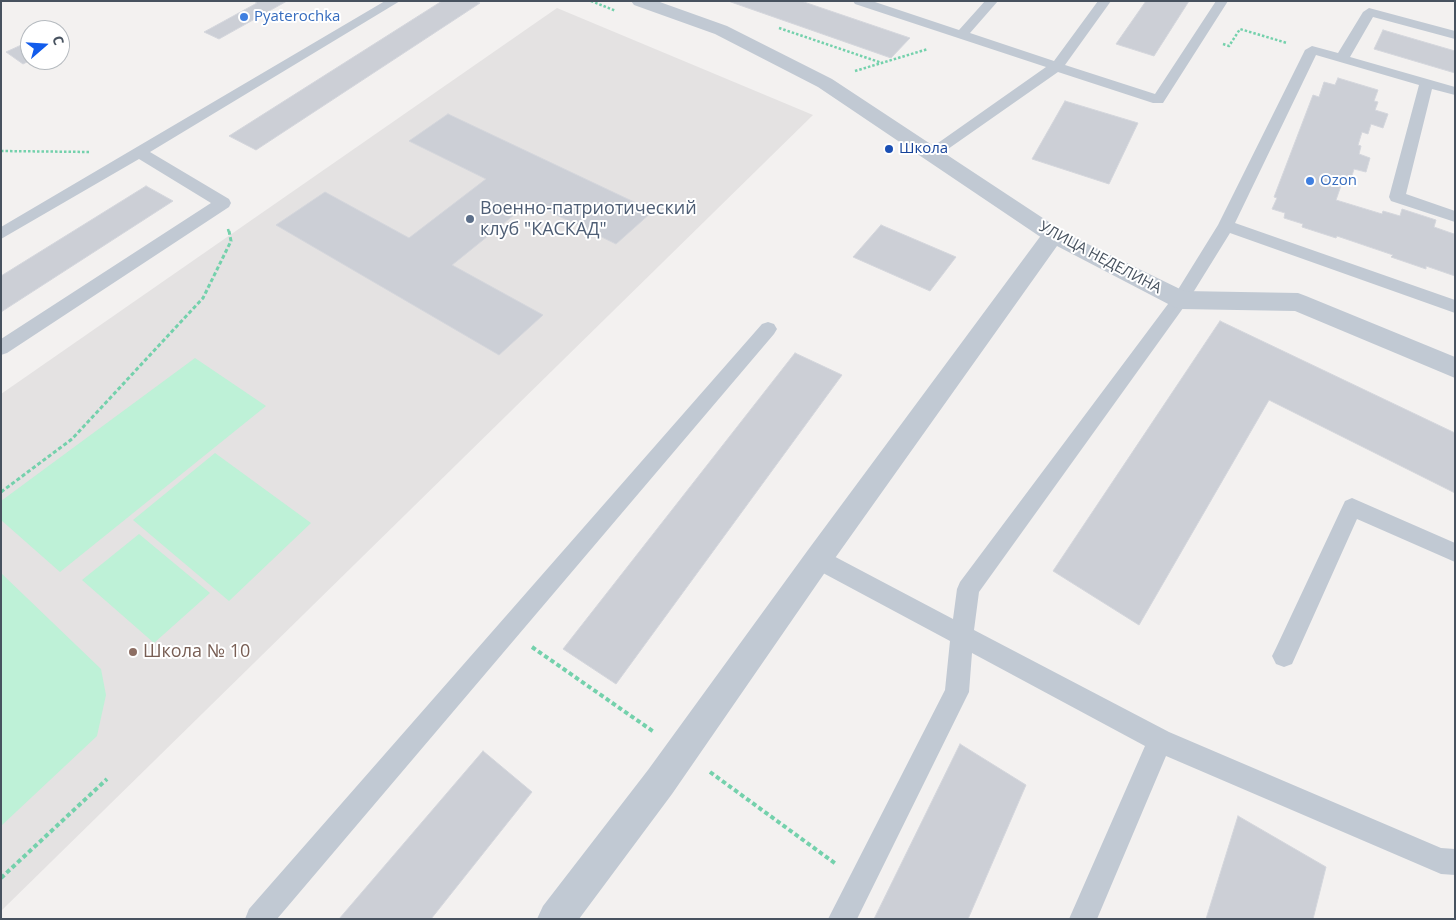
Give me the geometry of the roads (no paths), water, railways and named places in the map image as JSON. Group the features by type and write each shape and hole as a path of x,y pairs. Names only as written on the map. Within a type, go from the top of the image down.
{"street":[{"name":"УЛИЦА НЕДЕЛИНА","path":"640,1 721,30 825,83 1053,235 1180,300 1298,302 1455,368"},
{"path":"556,919 682,752 818,559 1053,235"}],"lane":[{"path":"1,234 394,1"},
{"path":"962,34 992,1"},
{"path":"933,154 1056,67 1105,1"},
{"path":"864,2 1158,100 1222,1"},
{"path":"1342,59 1369,12 1455,35"},
{"path":"842,919 957,692 968,589 1180,300 1226,226 1312,50 1455,91"},
{"path":"1426,84 1397,197 1455,216"},
{"path":"1,348 223,203 140,153"},
{"path":"1226,226 1455,307"},
{"path":"259,919 768,329"},
{"path":"1284,656 1352,507 1455,553"},
{"path":"818,559 1160,741 1441,861 1455,862"},
{"path":"1083,919 1160,741"}],"place":[{"name":"Pyaterochka","path":"244,17"},
{"name":"Школа","path":"889,149"},
{"name":"Ozon","path":"1310,181"},
{"name":"Военно-патриотический клуб \"КАСКАД\"","path":"470,219"},
{"name":"Школа № 10","path":"133,652"}]}
